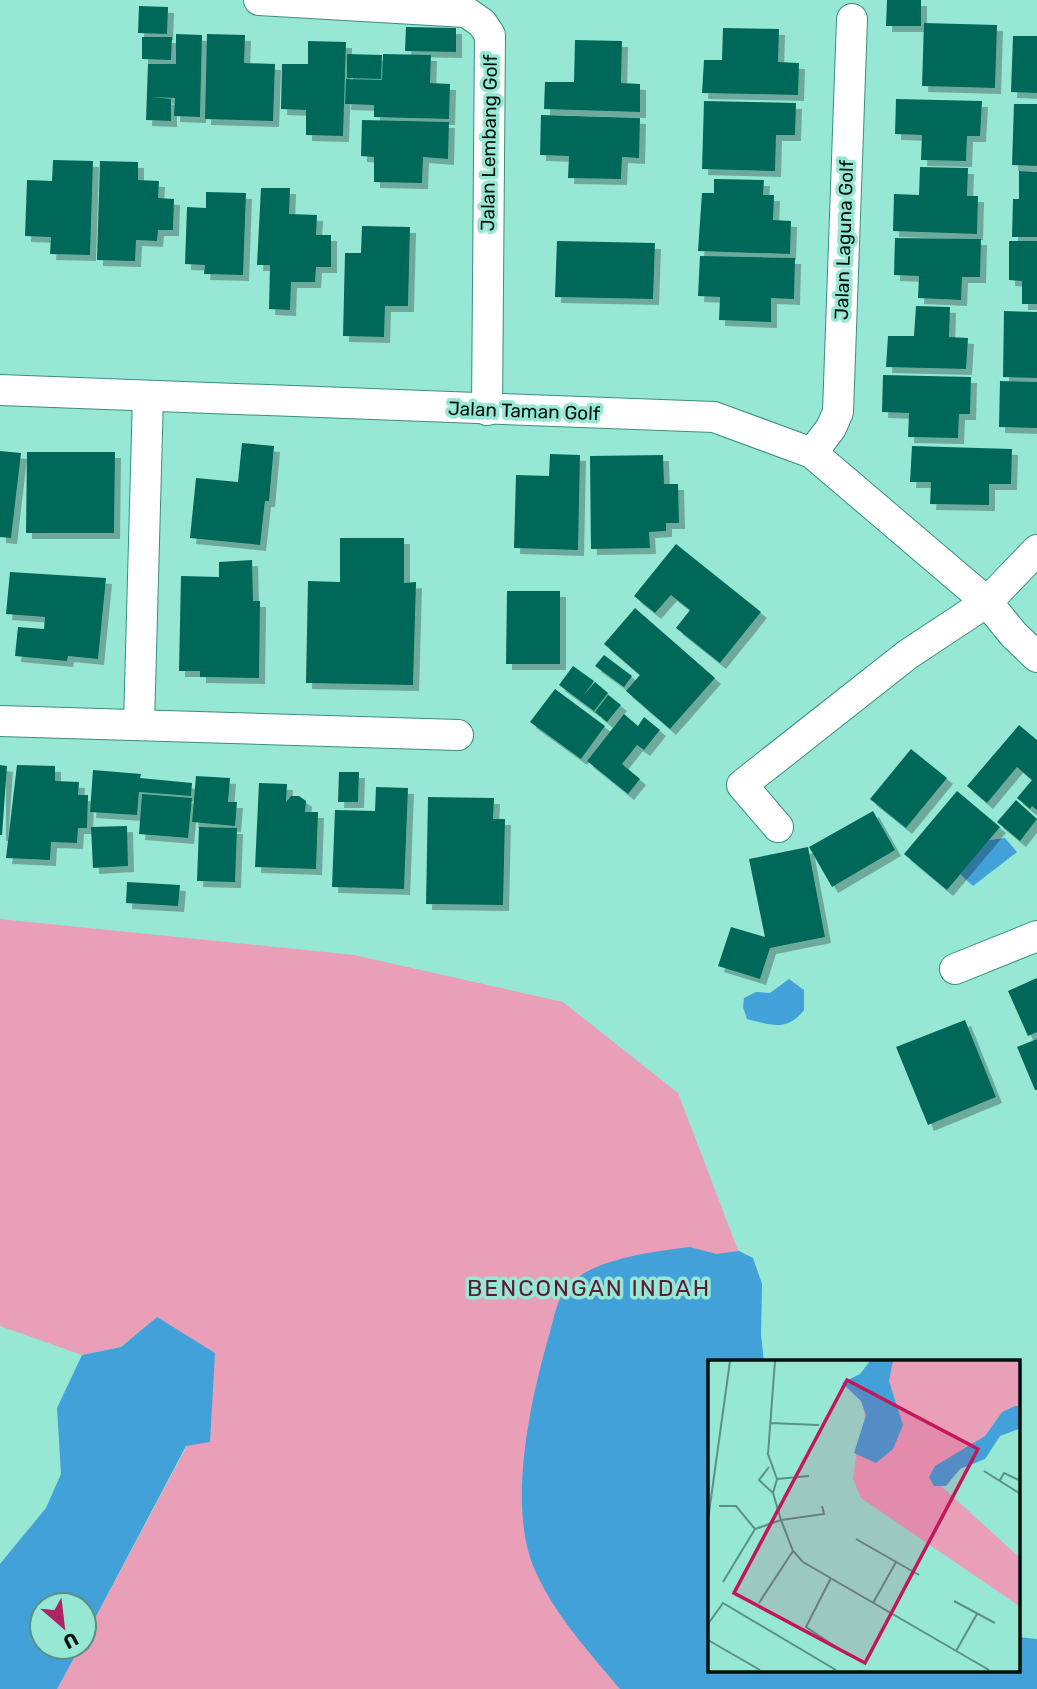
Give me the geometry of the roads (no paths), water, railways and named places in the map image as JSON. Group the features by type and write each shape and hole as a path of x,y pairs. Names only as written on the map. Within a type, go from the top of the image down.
{"street":[{"name":"Jalan Lembang Golf","path":"259,0 466,12 482,23 491,35 487,410"},
{"name":"Jalan Laguna Golf","path":"812,453 831,428 838,412 852,19"},
{"name":"Jalan Taman Golf","path":"0,390 714,417 812,453 987,603 1037,657"},
{"path":"139,724 148,396"},
{"path":"778,827 742,785 907,655 987,603 1037,550"},
{"path":"0,721 458,735"},
{"path":"955,969 1037,936"}],"water":[{"path":"1005,838 1017,852 973,886 960,874 977,842"},
{"path":"789,979 804,990 804,1010 798,1017 778,1025 747,1019 743,1007 744,998 756,992 770,993"},
{"path":"690,1247 716,1254 739,1251 753,1258 762,1284 761,1335 764,1360 708,1360 708,1672 1020,1672 1020,1637 1037,1639 1037,1689 620,1689 572,1632 542,1585 526,1542 522,1482 529,1418 543,1358 564,1291 585,1272 599,1266"},
{"path":"157,1317 215,1353 210,1442 186,1446 98,1613 98,1591 28,1591 28,1661 72,1661 57,1689 0,1689 0,1564 46,1508 61,1474 57,1408 82,1355 121,1347"}],"district":[{"name":"BENCONGAN INDAH","path":"589,1288"}]}
